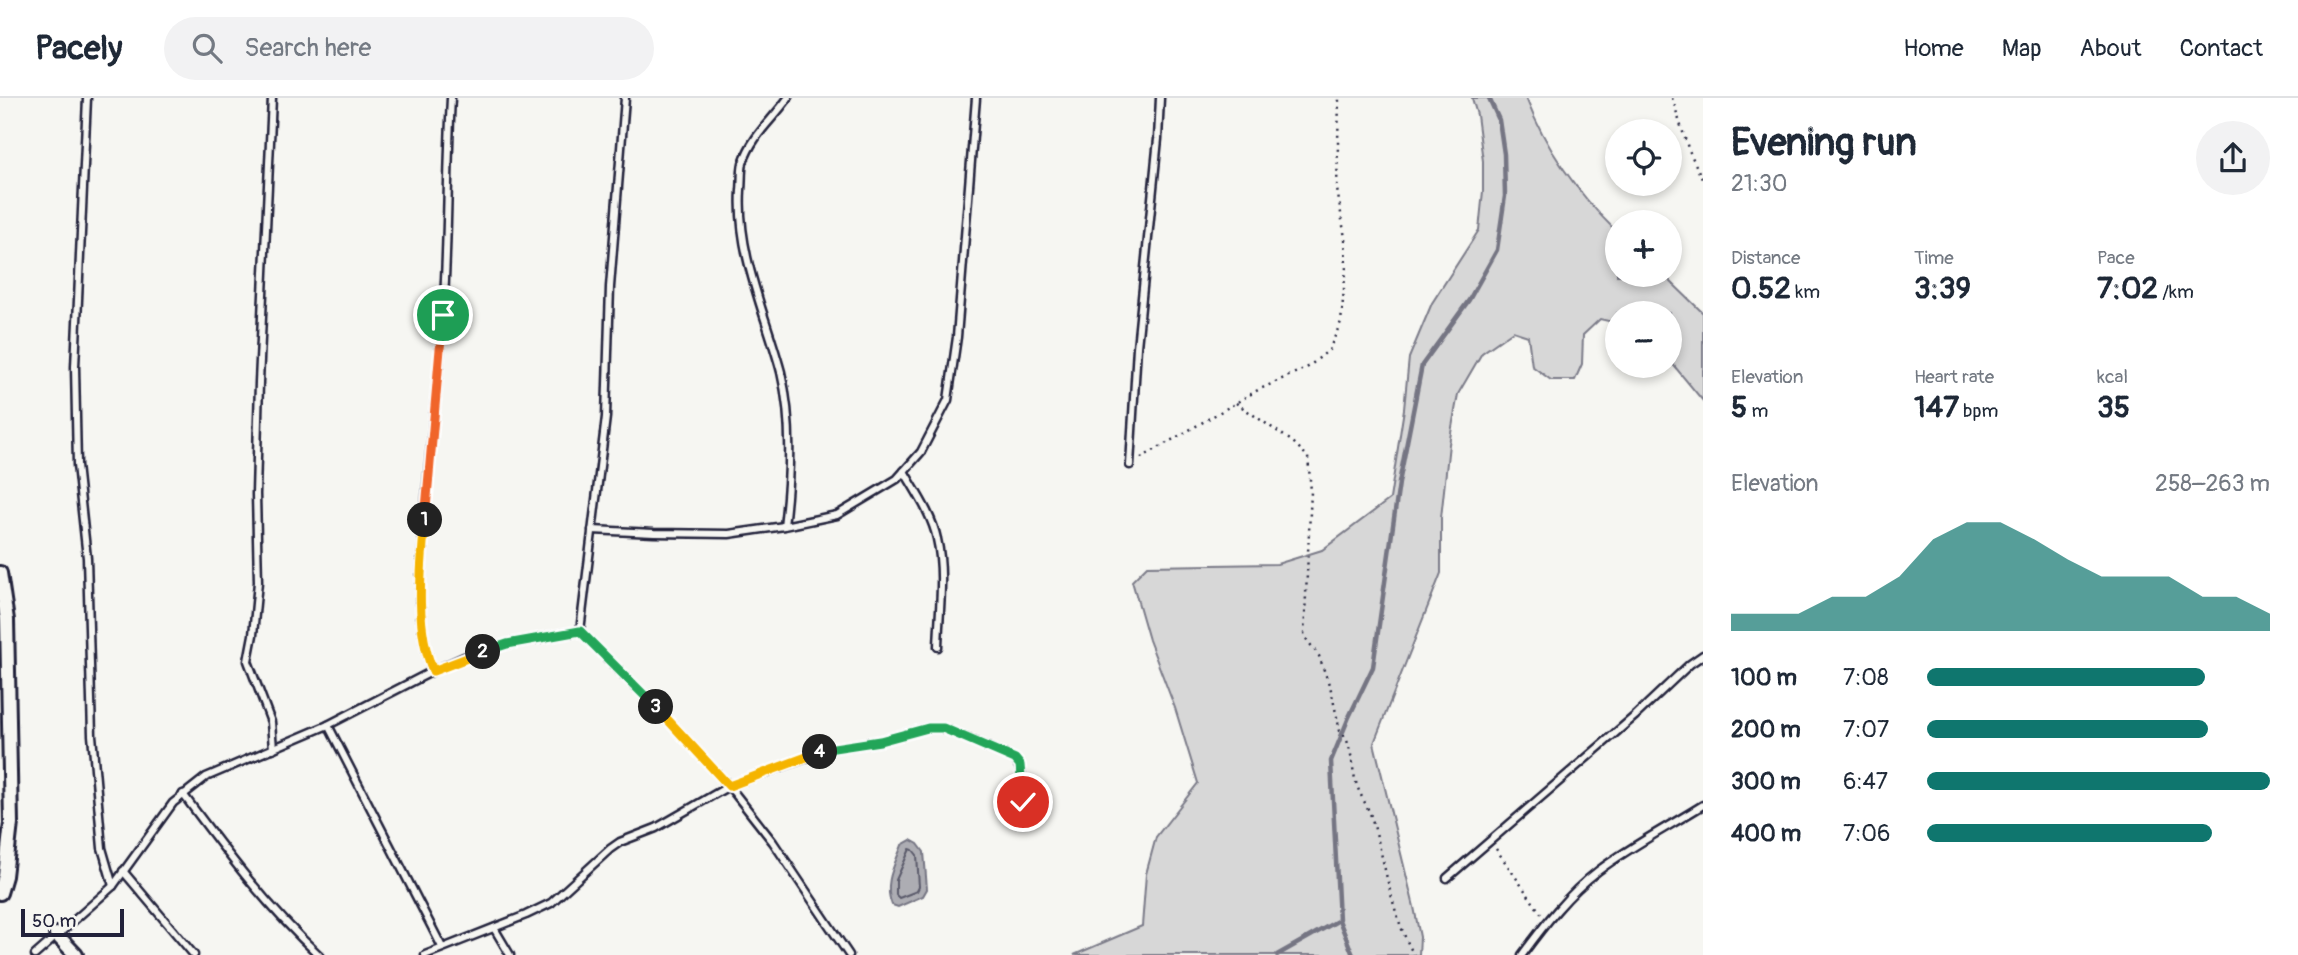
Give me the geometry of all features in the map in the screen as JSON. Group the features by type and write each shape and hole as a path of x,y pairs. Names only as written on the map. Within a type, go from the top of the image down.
{"street":[{"path":"0,573 7,620 11,823 5,876 0,893"},
{"path":"57,934 76,955"}],"lane":[{"path":"87,98 75,367 77,465 87,558 93,747 102,848 113,886"},
{"path":"272,98 259,382 256,494 258,582 248,661 271,722 273,749"},
{"path":"433,671 426,654 422,620 422,560 443,315 451,98"},
{"path":"580,631 606,417 610,287 625,98"},
{"path":"783,526 789,482 788,429 783,385 752,281 740,205 743,165 757,134 788,98"},
{"path":"592,530 729,534 783,526 837,514 897,479 920,452 948,400 959,324 976,98"},
{"path":"1130,465 1137,347 1160,98"},
{"path":"904,471 924,506 937,538 940,573 938,647"},
{"path":"35,955 113,886 173,803 206,777 328,725 464,657 507,644 580,631"},
{"path":"580,631 658,709 729,786 773,842 849,955"},
{"path":"1447,878 1635,716 1690,664 1703,656"},
{"path":"328,725 442,947"},
{"path":"425,955 551,903 620,842 656,828 729,786 834,748 880,741 928,728 943,728 1015,759 1020,765 1023,818"},
{"path":"183,794 242,873 289,927 319,955"},
{"path":"1522,955 1546,921 1596,873 1629,849 1703,805"},
{"path":"122,871 194,955"},
{"path":"494,928 510,955"}],"path":[{"path":"1130,465 1236,403 1308,367 1329,350 1341,321 1346,267 1337,189 1339,98"},
{"path":"1672,98 1688,148 1703,181"},
{"path":"1236,403 1293,442 1308,457 1311,491 1304,636 1319,656 1331,690 1356,784 1371,815 1402,933 1414,955"},
{"path":"1490,840 1546,921"}],"shaded area":[{"path":"1472,98 1526,98 1543,135 1564,170 1605,219 1605,287 1676,287 1703,313 1703,401 1682,376 1682,301 1605,301 1605,320 1600,319 1583,335 1582,364 1575,380 1551,380 1532,366 1528,336 1513,331 1482,353 1458,394 1449,444 1441,518 1441,573 1374,743 1414,907 1420,937 1419,955 1074,955 1142,926 1146,874 1156,837 1198,783 1175,708 1149,640 1132,581 1147,566 1277,564 1322,550 1390,499 1409,358 1432,303 1479,230 1483,161"}],"water":[{"path":"911,840 924,852 927,889 923,896 898,907 892,905 889,882 902,845"}],"waterway":[{"path":"1353,955 1339,920 1331,761 1373,667 1399,483 1422,365 1469,300 1497,250 1505,196 1504,154 1499,120 1489,98"},
{"path":"1277,955 1339,920"}],"route":[{"path":"443,315 422,560 422,620 426,654 433,671 464,657 507,644 580,631 658,709 729,786 834,748 880,741 928,728 943,728 1015,759 1020,765 1023,802"}]}
